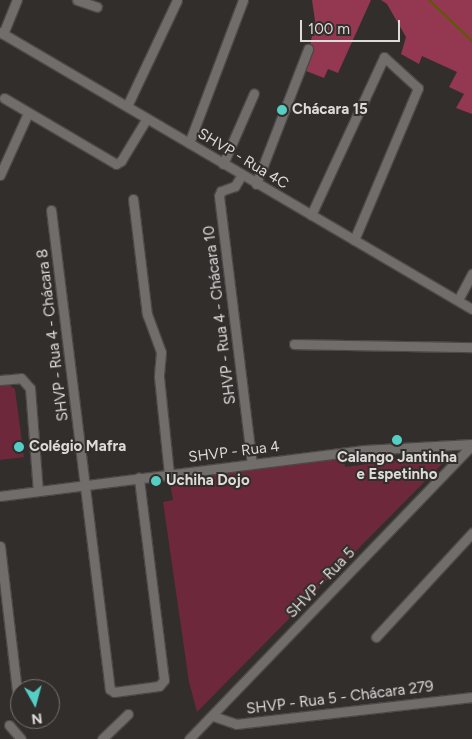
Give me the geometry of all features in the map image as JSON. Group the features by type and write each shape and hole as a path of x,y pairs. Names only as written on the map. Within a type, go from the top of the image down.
{"street":[{"path":"2,32 17,0"},
{"path":"77,0 97,7"},
{"path":"126,106 177,0"},
{"path":"190,143 243,0"},
{"name":"SHVP - Rua 4C","path":"2,32 190,143 241,176 472,309"},
{"path":"256,184 308,49"},
{"path":"311,215 384,57 415,83 418,91 354,240"},
{"path":"223,164 254,93"},
{"path":"4,98 116,164 121,161 147,118"},
{"path":"0,175 28,113"},
{"name":"SHVP - Rua 4 - Chácara 10","path":"241,176 235,186 220,191 219,196 252,464"},
{"path":"133,199 147,314 161,352 159,376 169,474"},
{"name":"SHVP - Rua 4 - Chácara 8","path":"51,210 110,689 114,692 163,684 139,478"},
{"path":"458,300 472,274"},
{"path":"294,344 472,347"},
{"path":"0,380 21,378 30,388 38,491"},
{"name":"SHVP - Rua 4","path":"0,496 364,450 472,444"},
{"name":"SHVP - Rua 5","path":"189,739 472,444"},
{"path":"376,637 472,533"},
{"path":"0,546 16,679"},
{"name":"SHVP - Rua 5 - Chácara 279","path":"213,716 236,724 472,697"},
{"path":"102,739 128,714"},
{"path":"9,725 21,739"}],"shaded area":[{"path":"312,0 371,0 338,73 328,69 324,78 301,69 309,51 315,21"},
{"path":"381,0 472,0 472,114 456,108 464,94 449,87 457,72 422,56 419,64 401,54 406,37 387,4"},
{"path":"6,383 15,389 24,457 0,460 0,384"},
{"path":"439,455 443,463 197,712 189,682 163,502 173,500 170,483 188,481 188,477 344,458 345,467"}],"waterway":[{"path":"429,0 472,41"}],"place":[{"name":"Chácara 15","path":"282,110"},
{"name":"Calango Jantinha e Espetinho","path":"397,440"},
{"name":"Colégio Mafra","path":"19,447"},
{"name":"Uchiha Dojo","path":"156,481"}]}
